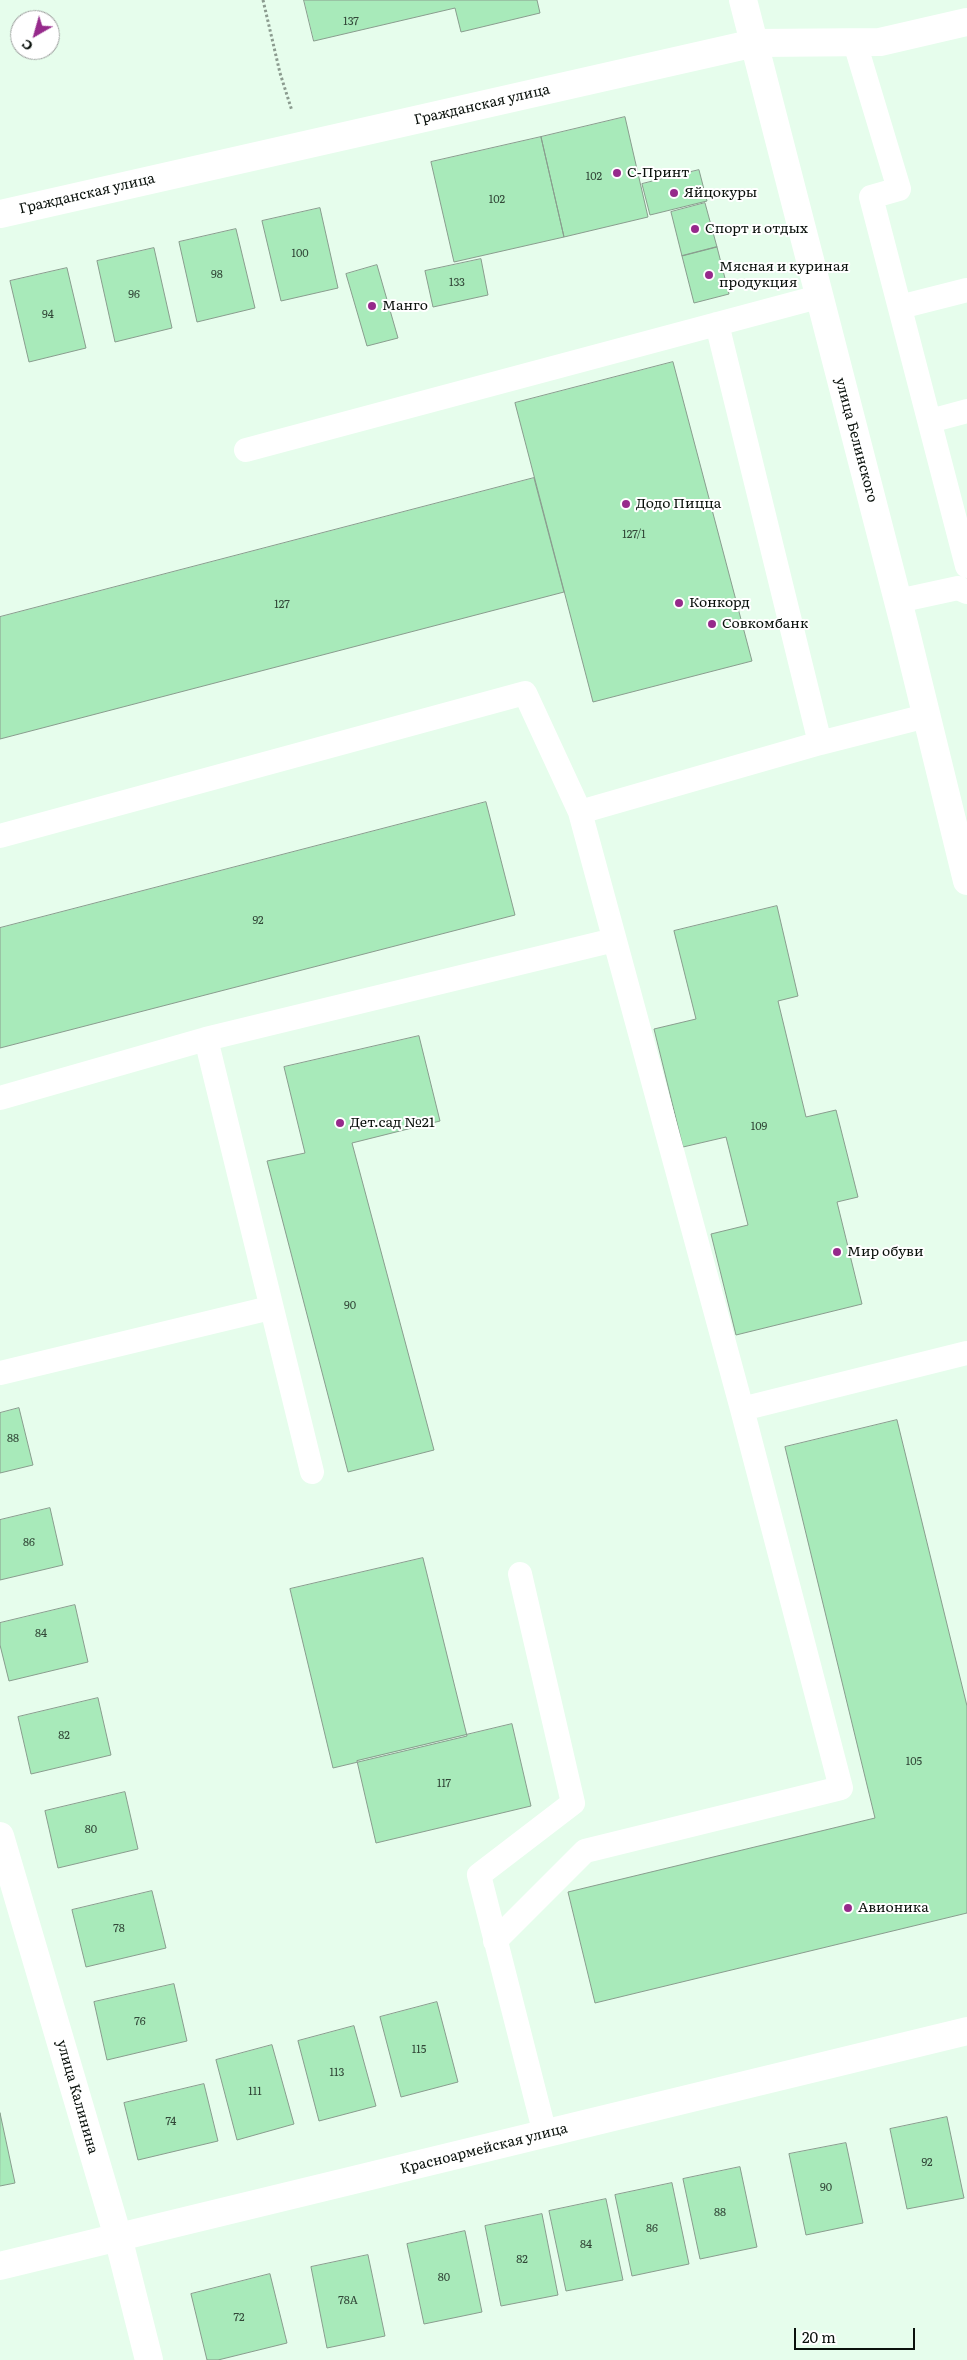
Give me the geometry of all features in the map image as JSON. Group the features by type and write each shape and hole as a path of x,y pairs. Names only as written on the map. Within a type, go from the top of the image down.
{"street":[{"name":"улица Белинского","path":"743,0 818,297 898,601 967,881"},
{"name":"Гражданская улица","path":"0,214 755,43 880,42 967,22"},
{"name":"улица Калинина","path":"0,1836 118,2238 149,2360"},
{"name":"Красноармейская улица","path":"0,2266 967,2031"}],"lane":[{"path":"855,43 899,189 871,197 930,421 963,531 967,566"},
{"path":"900,307 967,290"},
{"path":"246,450 818,297"},
{"path":"717,324 820,743"},
{"path":"930,421 967,412"},
{"path":"898,601 958,588 967,592"},
{"path":"0,836 525,693 580,812 742,1409 840,1788 585,1851 496,1941"},
{"path":"580,812 820,743 926,716"},
{"path":"0,1098 206,1039 614,940"},
{"path":"206,1039 270,1308 312,1472"},
{"path":"0,1374 270,1308"},
{"path":"742,1409 967,1354"},
{"path":"520,1574 573,1803 479,1874 544,2134"}],"path":[{"path":"263,0 280,73 303,145"}],"building":[{"path":"304,0 537,0 540,13 461,32 455,8 314,41"},
{"path":"625,117 648,217 564,237 541,137"},
{"path":"541,137 564,237 454,262 431,162"},
{"name":"Яйцокуры","path":"699,170 707,201 650,215 642,184"},
{"path":"705,203 717,247 682,256 671,212"},
{"path":"320,208 338,288 281,301 262,221"},
{"path":"236,229 255,308 197,322 179,242"},
{"path":"717,247 729,294 694,303 682,256"},
{"path":"154,248 172,328 115,342 97,261"},
{"path":"481,259 488,295 433,307 425,271"},
{"name":"Манго","path":"377,265 398,338 367,346 346,274"},
{"path":"67,268 86,348 29,362 10,281"},
{"path":"673,362 752,661 593,702 515,403"},
{"path":"534,478 564,592 0,739 0,617"},
{"path":"486,802 515,915 0,1048 0,928"},
{"path":"777,906 798,996 778,1001 806,1117 836,1110 858,1197 837,1202 862,1304 736,1335 711,1234 748,1225 726,1137 683,1147 654,1029 696,1019 674,931"},
{"path":"419,1036 440,1121 352,1143 434,1450 348,1472 267,1161 305,1153 284,1067"},
{"path":"19,1408 33,1465 0,1473 0,1413"},
{"path":"897,1420 967,1706 967,1913 595,2003 568,1892 875,1818 785,1447"},
{"path":"50,1508 63,1565 0,1580 0,1520"},
{"path":"423,1558 467,1736 333,1768 290,1589"},
{"path":"75,1605 88,1662 9,1681 0,1645 0,1623"},
{"path":"98,1698 111,1755 31,1774 18,1717"},
{"path":"512,1724 531,1806 376,1843 357,1761"},
{"path":"125,1792 138,1849 58,1868 45,1811"},
{"path":"152,1891 166,1948 86,1967 72,1910"},
{"path":"174,1984 187,2041 107,2060 94,2002"},
{"path":"437,2002 458,2082 401,2097 380,2017"},
{"path":"354,2026 376,2106 319,2121 298,2041"},
{"path":"272,2045 294,2124 237,2140 216,2060"},
{"path":"204,2084 218,2141 138,2160 124,2103"},
{"path":"0,2113 15,2183 0,2186"},
{"path":"947,2117 964,2198 907,2209 890,2129"},
{"path":"846,2143 863,2223 806,2235 789,2154"},
{"path":"740,2167 757,2247 700,2259 683,2179"},
{"path":"672,2183 689,2264 632,2276 615,2195"},
{"path":"606,2199 623,2280 566,2291 549,2211"},
{"path":"542,2214 558,2295 501,2306 485,2226"},
{"path":"465,2231 482,2312 424,2324 407,2244"},
{"path":"368,2255 385,2336 327,2348 311,2267"},
{"path":"270,2274 287,2343 218,2360 207,2360 191,2294"}],"place":[{"name":"С-Принт","path":"617,173"},
{"name":"Яйцокуры","path":"674,193"},
{"name":"Спорт и отдых","path":"695,229"},
{"name":"Мясная и куриная продукция","path":"709,275"},
{"name":"Манго","path":"372,306"},
{"name":"Додо Пицца","path":"626,504"},
{"name":"Конкорд","path":"679,603"},
{"name":"Совкомбанк","path":"712,624"},
{"name":"Дет.сад №21","path":"340,1123"},
{"name":"Мир обуви","path":"837,1252"},
{"name":"Авионика","path":"848,1908"}]}
